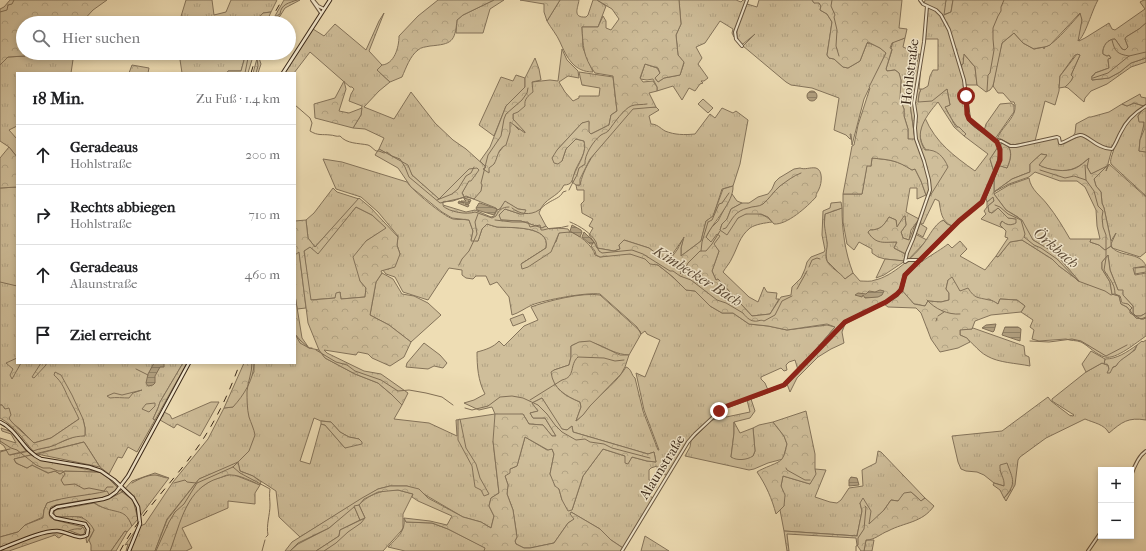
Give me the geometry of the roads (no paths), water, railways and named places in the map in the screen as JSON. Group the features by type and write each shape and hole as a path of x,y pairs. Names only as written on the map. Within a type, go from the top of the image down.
{"main road":[{"path":"296,52 330,0"},
{"path":"284,72 291,60"},
{"path":"0,549 49,532 61,532 80,538 85,537 88,531 85,524 54,518 51,514 52,510 57,507 103,499 113,495 121,487 188,364"},
{"path":"0,422 14,432 34,455 41,458 95,469 108,475 133,498 138,506 140,518 139,528 129,551"}],"street":[{"path":"312,0 324,10"},
{"path":"312,0 321,13"},
{"path":"742,46 736,39 735,32 747,0"},
{"path":"920,0 923,4 936,10 941,15 948,30 964,80 969,119 997,142 1000,150 1000,160 982,202 959,221 921,260"},
{"name":"Hohlstraße","path":"921,260 908,260 905,262 906,253 913,239 930,190 920,149 916,139 916,116 914,103 926,24 927,6"},
{"path":"997,142 1001,141 1010,146 1016,146 1059,138 1061,143 1083,135 1096,145 1105,149 1112,149 1127,123 1136,113 1146,106"},
{"name":"Alaunstraße","path":"622,551 694,434 723,408 784,385 845,322 886,302 897,294 901,290 905,275 921,260"},
{"path":"1134,469 1143,453 1146,451"},
{"path":"1088,551 1098,536"}],"waterway":[{"path":"0,12 7,10 8,5 12,4 14,0"},
{"path":"277,16 280,14 284,6 297,0"},
{"path":"832,0 831,6 835,15 834,17 837,30 836,46 839,56"},
{"path":"987,91 988,75 990,73 994,50 993,28 1001,11 1004,0"},
{"path":"1112,40 1117,52 1129,56"},
{"path":"1093,78 1108,73 1129,56 1146,52"},
{"path":"245,72 248,60"},
{"path":"256,72 258,66 257,60"},
{"name":"Kimbecker Bach","path":"296,106 310,118 312,123 310,131 313,133 340,136 349,142 368,145 376,151 384,153 387,152 400,159 409,177 440,203 466,197 474,199 481,191 481,183 488,155 501,136 506,114 522,100 527,93 528,88"},
{"path":"569,190 579,168 585,164 586,156 595,140 608,131 625,110 631,106 647,104"},
{"path":"1085,165 1086,180"},
{"path":"437,200 452,194 458,189 474,167"},
{"path":"1040,170 1065,178 1074,176 1086,180 1094,191 1098,206 1103,211 1103,227 1106,235 1106,258 1104,270 1113,284 1115,294 1120,296 1123,303 1128,304 1132,308 1130,313 1141,319 1146,317"},
{"path":"723,229 726,228 737,213 750,207 760,206 780,186 801,173"},
{"path":"512,208 521,213 528,214 536,212 566,191"},
{"path":"701,251 708,222 712,220 719,204 722,203 729,193"},
{"name":"Örkbach","path":"995,205 1000,207 1008,214 1021,220 1025,234 1024,237 1057,259 1078,281 1105,291 1111,295 1114,294"},
{"name":"Kimbecker Bach","path":"443,206 454,211 463,213 475,212 492,218 496,216 501,209 509,207"},
{"path":"459,265 469,251 477,234 475,222 478,214"},
{"name":"Kimbecker Bach","path":"495,220 528,222 530,227 540,225 541,230 568,226"},
{"name":"Kimbecker Bach","path":"570,222 588,233 596,242 597,248 602,253 632,250 643,254 670,271 691,280 717,300 726,303 743,313 752,321 764,321 775,315 782,301 792,296"},
{"path":"680,274 683,267 686,267 700,251 706,251 720,231"},
{"path":"809,267 812,260 817,258 820,259"},
{"path":"797,289 807,271"},
{"path":"0,282 16,286"},
{"path":"927,300 942,311 951,314 960,314"},
{"path":"938,316 944,312"},
{"path":"296,335 309,348 312,348"},
{"path":"1030,341 1049,342 1072,339 1081,341 1106,356 1127,345"},
{"path":"316,350 336,362 347,365 355,371 381,380 398,391 409,390 442,397 453,405"},
{"path":"530,400 569,376 575,360 578,357 604,358 615,361 624,360"},
{"path":"156,551 175,512 184,504 197,483 233,467 249,451 255,435 249,417 247,401 247,391 252,364"},
{"path":"136,369 148,375"},
{"path":"465,408 472,410 488,406 500,397 512,396 523,398 538,405 562,432 576,440 585,439 590,442 604,444 612,448 650,458"},
{"path":"0,441 17,450 36,465 43,468 63,471 65,474 61,480 64,485 75,484 84,489 89,488 104,491 107,487 113,487"},
{"path":"0,451 10,449"},
{"path":"233,467 240,473 270,489 270,509 267,528 268,535 266,537"},
{"path":"786,468 805,480 810,480"},
{"path":"132,483 152,475 168,478"},
{"path":"174,483 185,480 187,482 196,483"},
{"path":"856,551 858,538 864,529 865,506"},
{"path":"262,551 265,540"}],"railway":[{"path":"273,16 282,0"},
{"path":"251,72 255,60"},
{"path":"120,551 136,526 183,467 207,433 225,399 240,364"}]}
